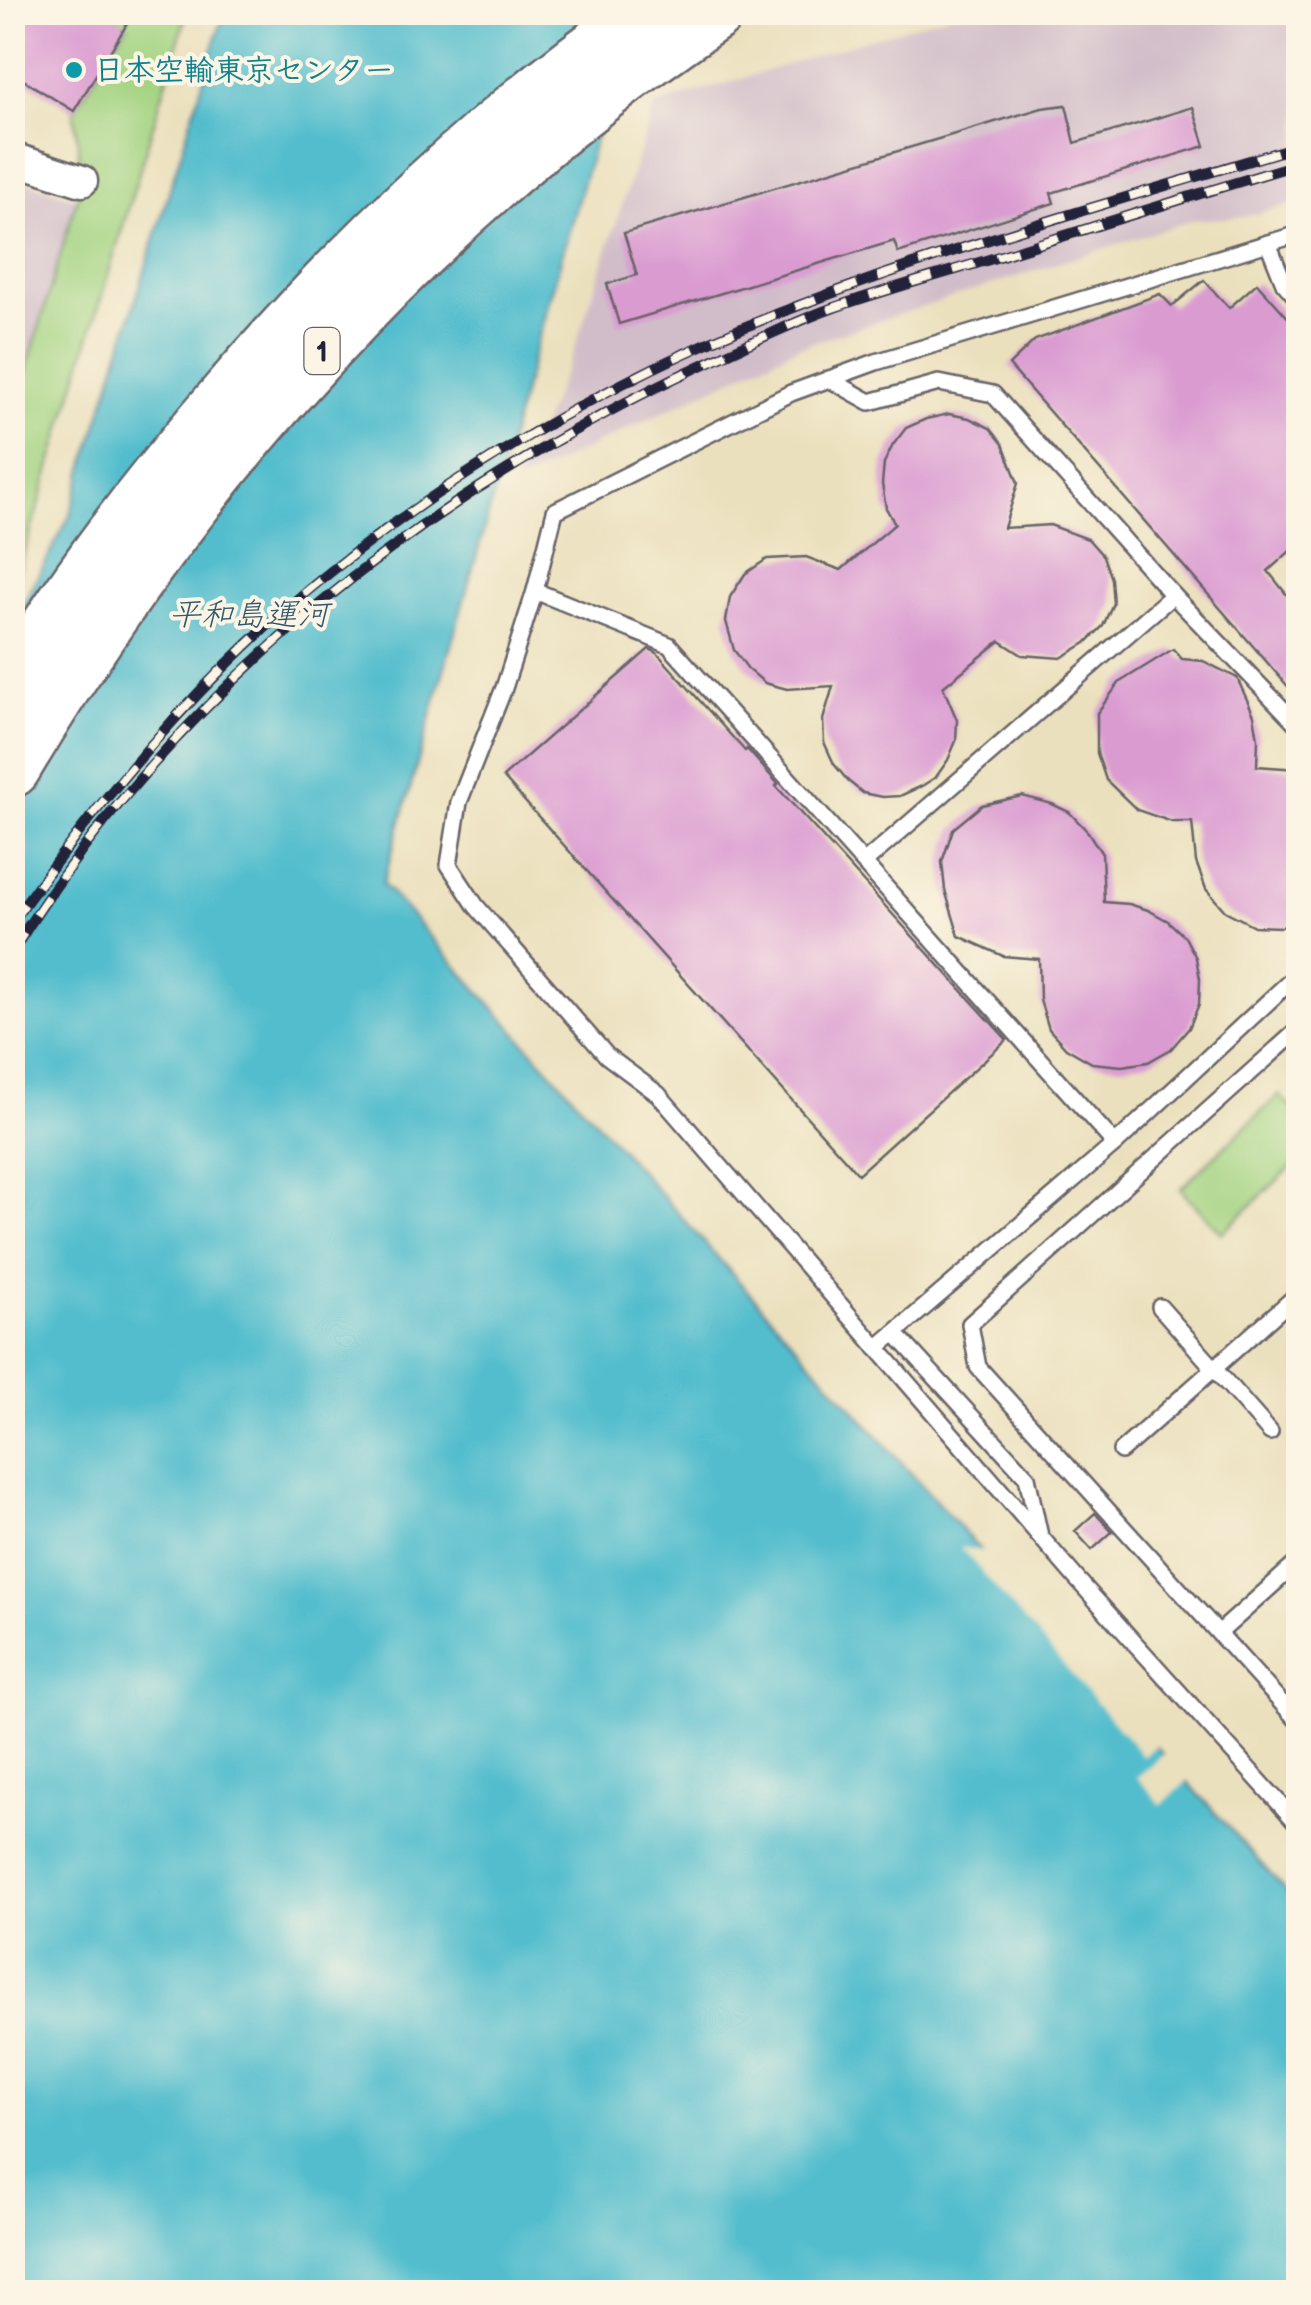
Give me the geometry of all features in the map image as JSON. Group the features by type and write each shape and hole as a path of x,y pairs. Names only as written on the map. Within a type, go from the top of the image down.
{"highway":[{"name":"1","path":"12,688 97,558 167,466 325,287 416,194 500,120 646,12"},
{"name":"1","path":"12,769 64,682 132,582 206,484 290,385 441,229 622,78 716,12"}],"street":[{"path":"12,158 82,181"}],"lane":[{"path":"1298,234 876,362 791,394 555,511 535,592 504,688 459,802 449,865 476,906 607,1056 658,1094 1040,1537 1298,1824"},
{"path":"1268,243 1284,283 1298,299"},
{"path":"829,380 870,402 939,383 993,394 1173,595 1295,722 1298,720"},
{"path":"535,592 670,645 1115,1144"},
{"path":"866,861 1173,595"},
{"path":"878,1348 1115,1144 1298,974"},
{"path":"1298,1030 970,1324 978,1366 1298,1721"},
{"path":"1121,1451 1298,1294"},
{"path":"1160,1307 1270,1432"},
{"path":"895,1333 1028,1478 1040,1537"},
{"path":"1220,1632 1298,1562"}],"shaded area":[{"path":"954,13 1298,13 1298,203 1243,217 1192,220 798,347 517,482 573,353 655,105"},
{"path":"13,177 76,199 13,417"}],"green space":[{"path":"106,13 187,13 13,591 13,417 82,181 74,111 127,25"},
{"path":"1279,1095 1298,1115 1298,1161 1222,1233 1180,1189"}],"water":[{"name":"平和島運河","path":"224,13 631,13 383,884 1298,1905 1298,2292 13,2292 12,627 69,517"}],"pier":[{"path":"960,1547 989,1552 1160,1743 1143,1756"},
{"path":"1167,1751 1191,1778 1161,1805 1137,1777"}],"building":[{"name":"日本空輸東京センター","path":"12,12 106,12 127,24 74,111 12,73"},
{"path":"1066,105 1075,143 1193,107 1205,146 1051,193 1054,203 898,253 894,241 619,324 607,284 637,275 624,233 1042,108"},
{"path":"1204,280 1229,308 1257,283 1298,329 1298,544 1268,571 1298,609 1298,698 1009,365 1035,340 1160,294 1172,306"},
{"path":"949,414 990,428 1003,444 1018,483 1004,528 1050,525 1088,539 1103,556 1111,579 1113,603 1103,626 1086,643 1061,658 1022,655 1000,641 943,687 957,720 956,741 948,760 936,777 922,786 900,796 883,797 863,793 848,781 834,764 824,742 823,720 833,686 787,689 765,683 748,669 734,650 726,621 730,597 745,574 767,559 806,557 841,570 895,524 886,508 882,484 884,463 893,445 906,428"},
{"path":"649,649 747,749 776,786 1007,1040 858,1174 503,777"},
{"path":"1173,649 1182,659 1203,661 1237,678 1254,715 1257,766 1298,769 1298,922 1282,927 1254,926 1225,911 1206,889 1196,862 1192,822 1172,822 1137,810 1106,780 1097,753 1097,713 1120,682"},
{"path":"1022,796 1069,812 1088,832 1102,854 1104,902 1129,904 1168,921 1185,937 1196,958 1199,1004 1189,1028 1171,1049 1148,1062 1122,1066 1092,1063 1066,1048 1049,1029 1040,1000 1039,959 1003,956 959,936 945,890 942,862 953,829 982,805"},
{"path":"1095,1513 1112,1532 1092,1550 1075,1531"}],"railway":[{"path":"12,922 140,758 225,666 280,615 403,517 539,430 678,356 815,300 1021,230 1298,146"},
{"path":"12,952 77,857 150,768 229,685 314,609 405,538 500,474 702,365 814,315 1298,164"}],"place":[{"name":"日本空輸東京センター","path":"74,70"}]}
